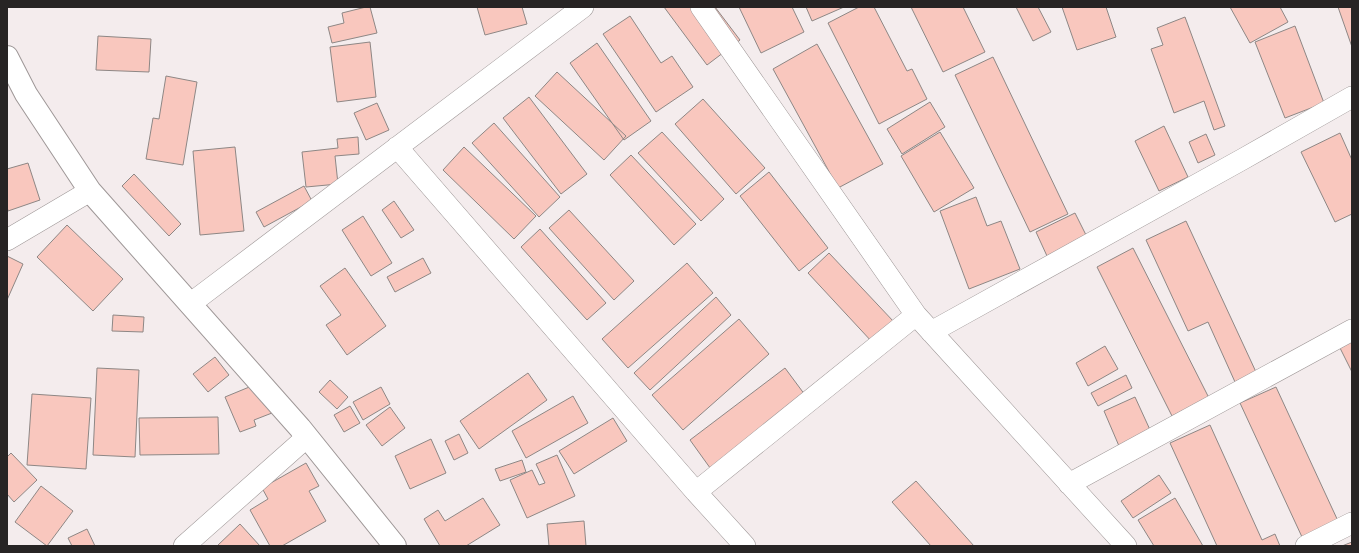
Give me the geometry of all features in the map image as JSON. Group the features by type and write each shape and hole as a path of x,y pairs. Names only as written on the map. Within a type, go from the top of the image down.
{"street":[{"path":"190,304 583,7"},
{"path":"701,7 916,315 1126,546"},
{"path":"7,57 26,94 90,190 307,437 396,546"},
{"path":"931,332 1352,97"},
{"path":"397,148 696,492 745,546"},
{"path":"7,240 90,190"},
{"path":"696,492 916,315"},
{"path":"1069,484 1352,330"},
{"path":"184,546 307,437"},
{"path":"1306,546 1352,523"}],"building":[{"path":"370,7 377,33 332,43 328,27 344,23 342,13"},
{"path":"477,7 522,7 527,24 485,35"},
{"path":"664,7 715,7 740,40 707,65"},
{"path":"739,7 792,7 804,32 761,53"},
{"path":"806,7 844,7 812,21"},
{"path":"859,7 874,7 907,71 912,69 927,99 879,124 828,23"},
{"path":"911,7 963,7 985,52 943,72"},
{"path":"1016,7 1038,7 1051,32 1033,41"},
{"path":"1062,7 1106,7 1116,37 1077,50"},
{"path":"1230,7 1280,7 1288,22 1250,43"},
{"path":"1338,7 1352,7 1352,47"},
{"path":"630,16 661,63 672,56 693,87 656,112 603,34"},
{"path":"1185,17 1225,126 1214,130 1204,101 1174,113 1151,49 1163,45 1157,28"},
{"path":"1295,26 1324,103 1285,118 1255,42"},
{"path":"98,36 151,39 149,72 96,70"},
{"path":"370,42 376,97 337,102 330,47"},
{"path":"597,43 651,121 624,140 570,63"},
{"path":"817,44 883,164 838,188 773,69"},
{"path":"993,57 1068,214 1030,232 955,75"},
{"path":"557,72 626,136 604,160 535,96"},
{"path":"166,76 197,82 183,165 146,159 153,118 159,119"},
{"path":"529,97 587,174 561,194 503,118"},
{"path":"703,99 765,168 736,194 675,124"},
{"path":"930,102 945,127 902,154 887,129"},
{"path":"377,103 389,130 366,140 354,113"},
{"path":"494,123 560,197 539,217 472,143"},
{"path":"1164,126 1188,177 1159,191 1135,141"},
{"path":"662,132 724,199 701,221 638,153"},
{"path":"940,132 974,188 934,212 901,156"},
{"path":"1340,133 1352,160 1352,214 1335,222 1301,152"},
{"path":"1206,134 1215,155 1198,163 1189,142"},
{"path":"358,137 359,154 335,156 338,184 306,187 302,152 338,148 337,139"},
{"path":"235,147 244,231 200,235 193,151"},
{"path":"464,147 536,216 514,239 443,170"},
{"path":"631,155 696,224 674,245 610,175"},
{"path":"28,163 40,200 8,211 7,169"},
{"path":"769,172 828,248 799,271 740,196"},
{"path":"134,174 181,224 169,236 122,186"},
{"path":"304,186 312,201 264,227 256,212"},
{"path":"976,197 987,226 1001,221 1020,269 969,289 940,211"},
{"path":"394,201 414,230 401,238 382,210"},
{"path":"569,210 634,281 614,300 549,228"},
{"path":"1075,213 1087,237 1047,256 1036,232"},
{"path":"363,216 392,263 371,276 342,230"},
{"path":"1186,221 1256,372 1235,382 1208,322 1188,331 1146,240"},
{"path":"67,225 123,279 93,311 37,257"},
{"path":"540,229 606,303 587,320 521,247"},
{"path":"1133,248 1209,398 1172,416 1097,267"},
{"path":"829,253 894,322 873,343 808,273"},
{"path":"7,256 23,264 7,300"},
{"path":"423,258 431,273 395,292 387,277"},
{"path":"687,263 713,293 628,368 602,339"},
{"path":"345,268 386,326 347,355 326,325 341,315 320,286"},
{"path":"716,297 731,315 650,390 634,373"},
{"path":"113,315 144,317 143,332 112,331"},
{"path":"739,319 769,354 683,430 652,395"},
{"path":"1352,340 1352,372 1339,346"},
{"path":"1105,346 1118,369 1088,386 1076,363"},
{"path":"215,357 229,375 208,392 193,374"},
{"path":"97,368 139,370 135,457 93,455"},
{"path":"785,368 808,399 713,472 690,440"},
{"path":"528,373 547,400 479,449 460,421"},
{"path":"1126,375 1132,388 1098,406 1091,393"},
{"path":"330,380 348,397 337,409 319,392"},
{"path":"259,383 272,413 254,420 256,426 240,432 225,397"},
{"path":"381,387 390,404 363,420 353,402"},
{"path":"1276,387 1338,521 1302,537 1240,403"},
{"path":"32,394 91,398 86,469 27,465"},
{"path":"573,396 588,423 526,458 512,431"},
{"path":"1135,397 1151,432 1119,446 1104,411"},
{"path":"350,406 360,423 344,432 334,415"},
{"path":"390,407 405,428 382,446 366,425"},
{"path":"218,417 219,454 140,455 139,418"},
{"path":"613,418 627,441 574,474 559,451"},
{"path":"1210,425 1262,540 1275,534 1280,546 1217,546 1170,443"},
{"path":"459,434 468,453 454,460 445,441"},
{"path":"431,439 446,473 410,489 395,456"},
{"path":"11,453 37,480 14,502 7,494 7,457"},
{"path":"557,455 575,496 527,518 510,480 532,470 539,485 545,483 536,464"},
{"path":"522,460 526,472 500,481 495,469"},
{"path":"306,463 319,486 309,491 326,521 282,546 270,546 250,510 268,499 262,488"},
{"path":"1159,475 1171,493 1133,518 1121,501"},
{"path":"916,481 974,546 931,546 892,502"},
{"path":"41,486 73,511 47,546 15,522"},
{"path":"483,498 500,525 466,546 440,546 424,519 438,510 445,521"},
{"path":"1175,498 1203,546 1154,546 1138,520"},
{"path":"584,521 586,546 549,546 547,524"},
{"path":"240,524 260,546 217,546"},
{"path":"87,529 95,546 72,546 68,538"},
{"path":"1352,542 1352,546 1342,546"}]}
